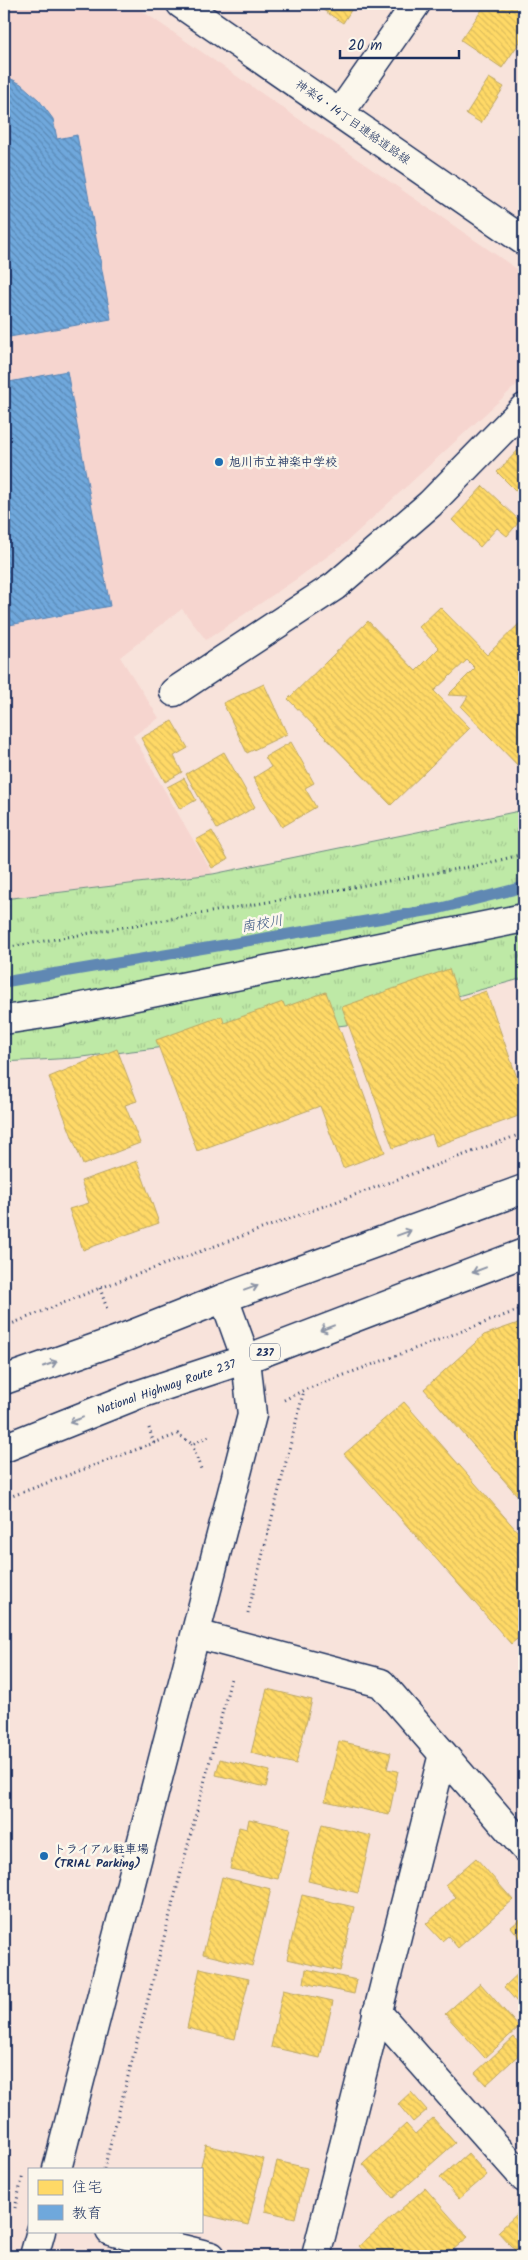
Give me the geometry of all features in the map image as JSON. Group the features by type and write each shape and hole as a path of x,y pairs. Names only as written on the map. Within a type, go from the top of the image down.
{"main road":[{"name":"神楽4・14丁目連絡道路線","path":"181,4 524,241"},
{"path":"340,113 416,4"},
{"path":"174,692 335,586 430,504 524,408"},
{"path":"4,1020 57,1012 524,918"},
{"path":"4,1380 118,1340 224,1298 524,1189"},
{"name":"National Highway Route 237","path":"4,1448 137,1396 246,1359 524,1253"},
{"path":"57,2168 252,1415 246,1359 224,1298"},
{"path":"196,1634 240,1644 381,1683 524,1847"},
{"path":"316,2256 443,1754"},
{"path":"377,2012 524,2178"},
{"path":"34,2256 41,2232"},
{"path":"114,2232 211,2256"}],"path":[{"path":"4,948 480,865 524,854"},
{"path":"4,1327 100,1288 524,1134"},
{"path":"104,2168 304,1390"},
{"path":"192,1444 202,1472"}],"shaded area":[{"name":"旭川市立神楽中学校","path":"4,4 132,4 524,274 524,378 343,545 295,580 206,640 182,609 120,657 159,718 133,736 213,874 4,899"}],"green space":[{"path":"524,810 524,978 354,1024 74,1058 4,1062 4,899 213,874"}],"building: 住宅":[{"path":"319,4 355,4 343,23 317,6"},
{"path":"486,4 524,4 524,36 502,68 461,40"},
{"path":"489,78 504,87 481,123 466,114"},
{"path":"524,444 524,499 497,472"},
{"path":"483,486 520,521 507,536 497,528 480,547 452,520"},
{"path":"440,607 487,655 524,619 524,772 461,707 468,696 448,695 475,668 467,660 434,691 470,728 391,805 288,699 368,621 416,671 439,648 419,627"},
{"path":"264,684 287,734 247,753 223,703"},
{"path":"172,721 188,748 174,756 182,772 165,782 141,738"},
{"path":"291,742 314,783 305,788 316,807 282,827 253,778 271,767 265,757"},
{"path":"224,752 255,807 217,829 186,774"},
{"path":"184,778 196,800 180,809 167,787"},
{"path":"212,831 228,859 212,868 196,840"},
{"path":"449,969 460,1000 486,991 524,1097 524,1114 436,1146 432,1134 393,1148 342,1007"},
{"path":"326,992 385,1152 343,1168 320,1106 197,1151 156,1040 222,1016 224,1023 283,1002 285,1007"},
{"path":"117,1049 137,1101 125,1105 140,1143 83,1165 49,1077"},
{"path":"137,1161 159,1223 83,1250 69,1209 89,1203 81,1181"},
{"path":"524,1321 524,1503 424,1389 484,1335"},
{"path":"404,1402 524,1539 524,1637 522,1635 511,1644 344,1454"},
{"path":"267,1689 312,1700 296,1764 251,1753"},
{"path":"339,1741 391,1753 387,1769 398,1771 389,1815 325,1801"},
{"path":"220,1759 270,1771 266,1787 216,1775"},
{"path":"249,1819 290,1828 278,1879 230,1869 239,1827 247,1829"},
{"path":"322,1824 371,1836 358,1893 308,1881"},
{"path":"476,1858 513,1900 458,1948 448,1936 442,1941 426,1924 456,1897 445,1885"},
{"path":"222,1877 271,1889 252,1966 203,1954"},
{"path":"302,1895 354,1907 340,1971 287,1959"},
{"path":"524,1916 524,1941 523,1942 511,1927"},
{"path":"200,1968 249,1979 235,2039 187,2028"},
{"path":"524,1968 524,2010 504,1987"},
{"path":"306,1969 357,1980 354,1994 304,1983"},
{"path":"480,1983 519,2027 485,2058 445,2014"},
{"path":"283,1990 333,2001 320,2058 271,2047"},
{"path":"514,2037 524,2050 486,2085 475,2073"},
{"path":"411,2092 427,2110 413,2122 398,2104"},
{"path":"433,2118 455,2143 393,2198 363,2164 406,2124 415,2134"},
{"path":"206,2145 264,2159 248,2225 202,2214 202,2168 200,2168"},
{"path":"468,2153 487,2175 459,2199 440,2178"},
{"path":"277,2161 307,2168 295,2218 265,2211"},
{"path":"425,2188 468,2237 446,2256 368,2256 359,2246"},
{"path":"518,2213 524,2220 524,2253 520,2256 498,2232"}],"building: 教育":[{"path":"4,75 21,84 39,100 53,119 57,139 77,135 111,319 4,338"},
{"path":"67,371 110,606 4,626 4,383"}],"waterway":[{"name":"南校川","path":"4,982 437,909 524,887"}],"place":[{"name":"旭川市立神楽中学校","path":"219,462"},
{"name":"トライアル駐車場 (TRIAL Parking)","path":"44,1856"}]}
